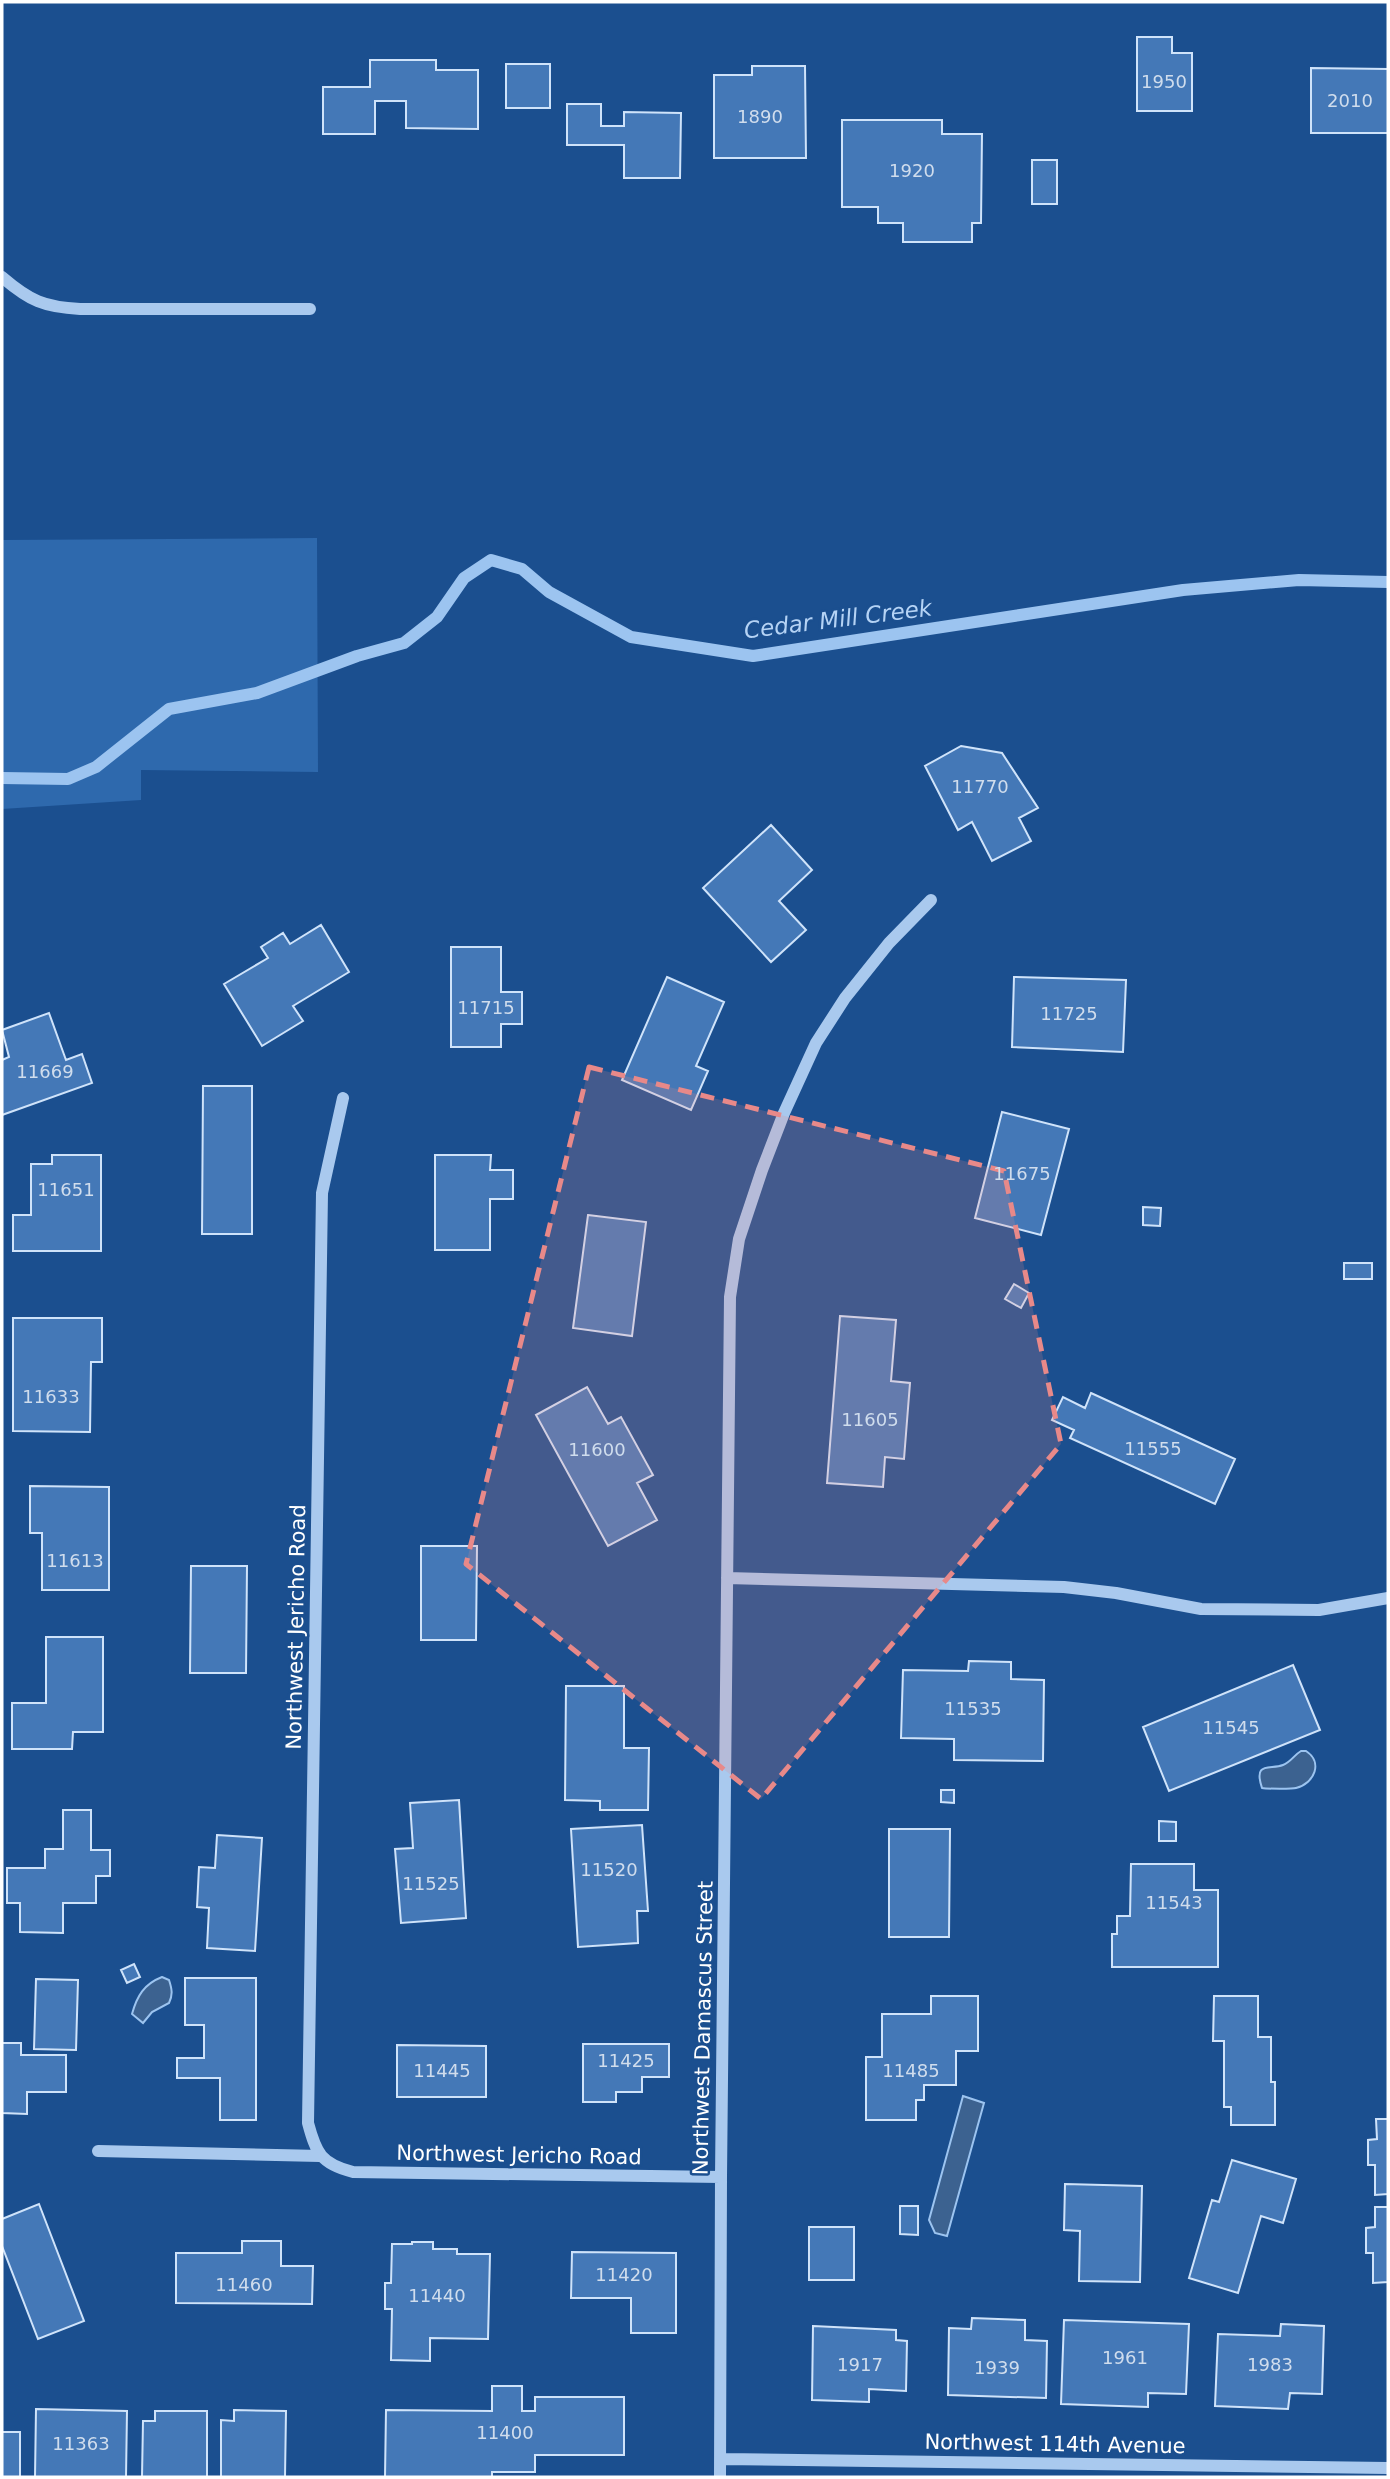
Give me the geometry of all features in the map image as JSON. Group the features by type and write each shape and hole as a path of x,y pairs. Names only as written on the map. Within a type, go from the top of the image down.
{"street":[{"path":"2,277 20,293 51,307 310,309"},
{"name":"Northwest Damascus Street","path":"720,2477 730,1297 739,1239 783,1113 816,1043 845,998 889,943 931,900"},
{"name":"Northwest Jericho Road","path":"343,1098 322,1193 308,2123 314,2143 320,2156 334,2167 353,2172 721,2176"},
{"path":"727,1578 1064,1587 1116,1593 1201,1609 1319,1610 1388,1598"},
{"name":"Northwest Jericho Road","path":"98,2151 320,2156"},
{"name":"Northwest 114th Avenue","path":"721,2459 1388,2468"}],"highlighted area":[{"path":"589,1067 1004,1171 1061,1444 761,1799 466,1564"}],"shaded area":[{"path":"317,538 318,772 141,770 141,800 2,809 2,540"},
{"path":"1301,1751 1306,1751 1314,1761 1314,1772 1308,1782 1294,1788 1262,1788 1261,1770 1286,1764"},
{"path":"162,1977 169,1980 172,1992 169,2003 152,2012 143,2023 132,2014 136,2002 146,1987"},
{"path":"963,2096 984,2103 947,2236 935,2233 929,2220"}],"building":[{"path":"1137,37 1172,37 1172,53 1192,53 1192,111 1137,111"},
{"path":"370,60 436,60 436,70 478,70 478,129 406,128 406,101 375,101 375,134 323,134 323,87 370,87"},
{"path":"506,64 550,64 550,108 506,108"},
{"path":"752,66 805,66 806,158 714,158 714,75 752,75"},
{"path":"1311,68 1388,69 1388,133 1311,133"},
{"path":"567,104 601,104 601,126 624,126 624,112 681,113 680,178 624,178 624,145 567,145"},
{"path":"842,120 942,120 942,134 982,134 981,223 972,223 972,242 903,242 903,223 878,223 878,207 842,207"},
{"path":"1032,160 1057,160 1057,204 1032,204"},
{"path":"961,746 1002,753 1038,808 1019,818 1031,841 992,861 972,822 958,830 925,766"},
{"path":"771,825 812,870 779,901 806,930 771,962 703,888"},
{"path":"321,925 349,972 293,1006 303,1021 262,1046 224,984 268,958 261,947 283,933 290,944"},
{"path":"451,947 501,947 501,992 522,992 522,1024 501,1024 501,1047 451,1047"},
{"path":"667,977 724,1002 696,1066 708,1071 691,1110 622,1080"},
{"path":"1014,977 1126,980 1123,1052 1012,1047"},
{"path":"49,1013 66,1060 82,1054 92,1083 2,1115 2,1060 9,1057 2,1030"},
{"path":"203,1086 252,1086 252,1234 202,1234"},
{"path":"1002,1112 1069,1129 1041,1235 975,1218"},
{"path":"52,1155 101,1155 101,1251 13,1251 13,1215 31,1215 31,1164 52,1164"},
{"path":"435,1155 491,1155 490,1170 513,1170 513,1199 490,1199 490,1250 435,1250"},
{"path":"1143,1207 1161,1208 1160,1226 1143,1225"},
{"path":"588,1215 646,1222 632,1336 573,1328"},
{"path":"1344,1263 1372,1263 1372,1279 1344,1279"},
{"path":"1014,1284 1029,1293 1021,1308 1005,1299"},
{"path":"840,1316 896,1320 891,1381 910,1383 904,1459 885,1457 883,1487 827,1483"},
{"path":"13,1318 102,1318 102,1362 91,1362 90,1432 13,1431"},
{"path":"587,1387 608,1424 621,1417 653,1475 637,1483 657,1520 608,1546 536,1415"},
{"path":"1091,1393 1235,1459 1215,1504 1070,1438 1074,1430 1052,1420 1063,1397 1085,1408"},
{"path":"30,1486 109,1487 109,1590 42,1590 42,1533 30,1533"},
{"path":"421,1546 477,1546 476,1640 421,1640"},
{"path":"191,1566 247,1566 246,1673 190,1673"},
{"path":"46,1637 103,1637 103,1732 73,1732 72,1749 12,1749 12,1703 46,1703"},
{"path":"969,1661 1011,1662 1011,1679 1044,1680 1043,1761 954,1760 954,1739 901,1738 903,1670 968,1671"},
{"path":"1293,1665 1320,1730 1169,1791 1143,1727"},
{"path":"566,1686 624,1686 624,1748 649,1748 648,1810 600,1810 600,1801 565,1800"},
{"path":"941,1790 954,1790 954,1803 941,1802"},
{"path":"459,1800 466,1918 401,1923 395,1849 413,1848 410,1803"},
{"path":"63,1810 91,1810 91,1850 110,1850 110,1876 96,1876 96,1903 63,1903 63,1933 20,1932 20,1903 7,1903 7,1868 45,1868 45,1849 63,1849"},
{"path":"1159,1821 1176,1822 1176,1841 1159,1841"},
{"path":"642,1825 648,1911 637,1911 638,1943 578,1947 571,1829"},
{"path":"889,1829 950,1829 949,1937 889,1937"},
{"path":"217,1835 262,1838 255,1951 207,1948 209,1908 197,1907 199,1867 215,1868"},
{"path":"1131,1864 1194,1864 1194,1890 1218,1890 1218,1967 1112,1967 1112,1934 1117,1934 1117,1916 1130,1916"},
{"path":"134,1964 140,1977 127,1983 121,1970"},
{"path":"185,1978 256,1978 256,2120 220,2120 220,2078 177,2078 177,2058 204,2058 204,2025 185,2025"},
{"path":"36,1979 78,1980 76,2050 34,2049"},
{"path":"931,1996 978,1996 978,2051 956,2051 956,2085 924,2085 924,2100 916,2100 916,2120 866,2120 866,2057 882,2057 882,2014 931,2014"},
{"path":"1214,1996 1258,1996 1258,2037 1271,2037 1275,2125 1231,2125 1231,2107 1224,2107 1224,2041 1213,2041"},
{"path":"2,2043 21,2043 21,2055 66,2055 66,2092 27,2092 27,2114 2,2113"},
{"path":"583,2044 669,2044 669,2077 642,2077 642,2092 616,2092 616,2102 583,2102"},
{"path":"397,2045 486,2046 486,2097 397,2097"},
{"path":"1376,2119 1388,2119 1388,2194 1375,2195 1375,2165 1368,2165 1368,2140 1377,2139"},
{"path":"1232,2160 1296,2179 1283,2223 1261,2216 1238,2293 1189,2278 1212,2200 1219,2202"},
{"path":"1065,2184 1142,2186 1140,2282 1079,2281 1080,2231 1064,2230"},
{"path":"39,2204 84,2321 38,2339 2,2246 2,2219"},
{"path":"900,2206 918,2206 918,2235 900,2234"},
{"path":"1375,2207 1388,2207 1388,2282 1373,2283 1373,2253 1366,2253 1366,2228 1375,2227"},
{"path":"809,2227 854,2227 854,2280 809,2280"},
{"path":"242,2241 281,2241 281,2266 313,2266 312,2304 176,2303 176,2253 242,2253"},
{"path":"433,2242 433,2249 457,2249 457,2254 490,2254 488,2339 430,2338 430,2361 391,2360 392,2309 385,2309 385,2283 391,2283 392,2244"},
{"path":"572,2252 676,2253 676,2333 631,2333 631,2298 571,2298"},
{"path":"972,2318 1025,2320 1025,2340 1047,2341 1046,2398 948,2395 949,2328 971,2329"},
{"path":"1064,2320 1189,2324 1186,2394 1148,2393 1148,2407 1061,2404"},
{"path":"1281,2324 1324,2326 1322,2394 1290,2393 1288,2409 1215,2406 1218,2334 1280,2336"},
{"path":"813,2326 896,2330 896,2340 907,2341 906,2391 869,2389 869,2402 812,2400"},
{"path":"492,2386 522,2386 522,2411 535,2411 535,2397 624,2397 624,2455 535,2455 535,2472 492,2472 492,2477 385,2477 386,2410 492,2411"},
{"path":"36,2409 127,2411 126,2477 35,2477"},
{"path":"234,2410 286,2411 285,2477 221,2477 221,2420 234,2421"},
{"path":"155,2411 207,2411 207,2477 142,2477 143,2421 155,2421"},
{"path":"2,2432 20,2432 20,2477 2,2477"}],"waterway":[{"name":"Cedar Mill Creek","path":"2,778 68,779 96,767 169,709 257,693 357,656 404,643 437,617 464,578 491,560 522,569 549,592 631,637 753,656 1183,590 1299,580 1388,582"}]}
